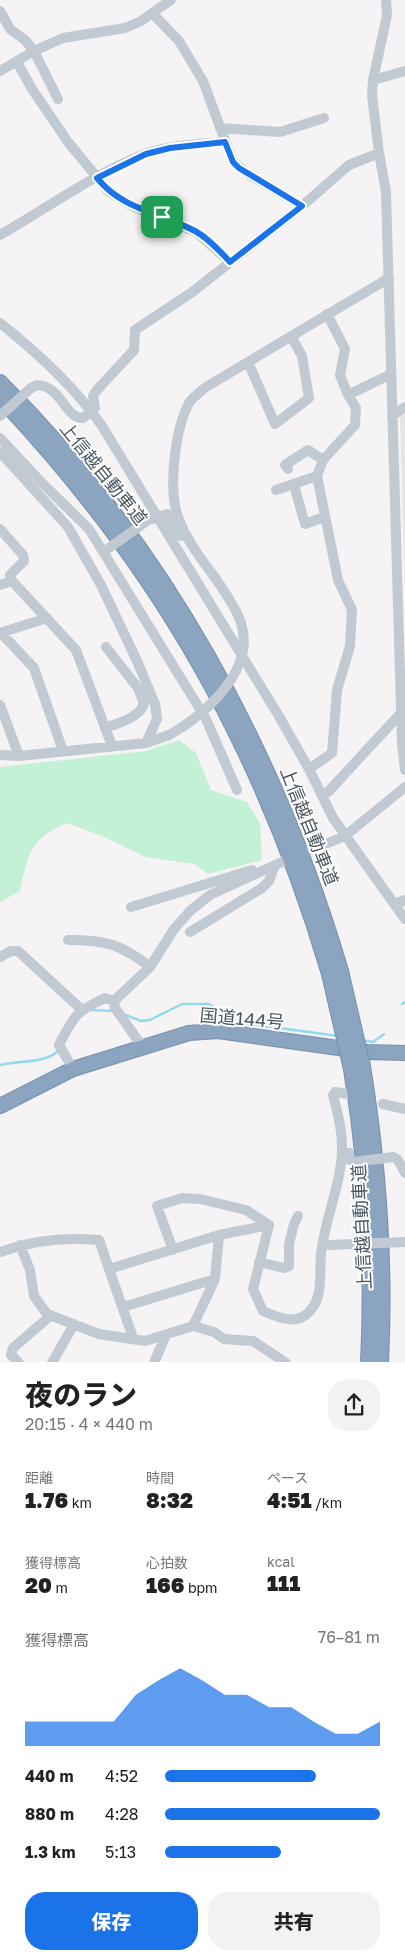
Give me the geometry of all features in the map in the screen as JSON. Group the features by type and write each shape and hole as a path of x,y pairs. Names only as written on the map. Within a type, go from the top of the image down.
{"highway":[{"name":"上信越自動車道","path":"0,382 72,461 130,535 205,649 250,732 284,808 309,872 357,1068 378,1170 384,1268 381,1362"},
{"name":"上信越自動車道","path":"0,398 62,467 121,542 167,609 200,664 241,740 269,802 335,973"},
{"name":"国道144号","path":"0,1106 73,1069 142,1046 189,1033 210,1031 367,1052 405,1053"},
{"name":"上信越自動車道","path":"357,1068 369,1223 368,1362"},
{"path":"363,1362 369,1223"},
{"path":"384,1268 388,1362"}],"street":[{"path":"0,71 34,51 63,38 125,28 141,21 171,0"},
{"path":"386,0 387,14 373,80 373,104 386,192 401,713 405,770"},
{"path":"0,11 10,29 25,40 34,51 58,99"},
{"path":"152,13 179,41 203,81 233,162 239,168 302,206"},
{"path":"17,62 54,123 108,192 134,207 196,232 230,262"},
{"path":"373,80 405,72"},
{"path":"220,128 280,132 324,118"},
{"path":"0,235 97,178 146,154 170,148 225,142"},
{"path":"0,416 31,388 37,385 50,388 78,419 92,412 95,408 93,396 134,350 135,330 191,293 302,206 349,165 379,153"},
{"path":"0,755 19,756 146,743 169,735 194,718 228,682 237,670 244,651 241,623 216,579 196,552 177,516 174,501 173,475 182,422 190,402 197,394 389,278"},
{"path":"309,769 332,753 337,690 350,646 352,610 338,580 317,476 323,460 355,425 356,408 348,395 340,375 345,349 327,314"},
{"path":"0,323 46,362 92,412 158,516 309,769 345,836 405,919"},
{"path":"248,362 275,424 308,398 302,356 291,336"},
{"path":"348,395 391,374"},
{"path":"392,416 405,407"},
{"path":"0,438 107,550 206,719 236,790"},
{"path":"288,469 284,465 308,450 323,460"},
{"path":"0,452 68,527 101,585 138,661 155,704 157,719 146,743"},
{"path":"276,490 294,486 317,476"},
{"path":"294,486 305,524 324,517"},
{"path":"107,550 147,521 167,514 186,544 196,552"},
{"path":"0,529 23,555 24,561 10,575 12,581 76,650 112,746"},
{"path":"0,585 12,581"},
{"path":"47,618 1,633 34,668 63,751"},
{"path":"105,728 129,718 142,710 144,704 138,688 106,648"},
{"path":"0,705 19,756"},
{"path":"328,792 401,713"},
{"path":"311,850 345,836 405,786"},
{"path":"131,907 234,874 279,863"},
{"path":"190,932 262,888 269,881 279,863"},
{"path":"116,1008 150,967 174,929 191,910 210,895 279,863"},
{"path":"395,904 405,900"},
{"path":"68,940 114,944 125,948 150,967"},
{"path":"0,957 18,951 81,1009"},
{"path":"73,1069 61,1048 81,1009 105,998 116,1008 142,1046"},
{"path":"269,1225 253,1289 263,1311 290,1320 299,1319 309,1313 319,1295 325,1245 342,1153 342,1143 333,1095 335,1092 348,1094"},
{"path":"382,1104 405,1109"},
{"path":"342,1153 349,1153 350,1160 354,1162 393,1157 398,1160 405,1174"},
{"path":"173,1250 157,1206 182,1198 200,1199 246,1210 269,1225"},
{"path":"259,1262 289,1266 289,1244 298,1216"},
{"path":"110,1269 218,1235 269,1225"},
{"path":"193,1326 214,1279 218,1235"},
{"path":"0,1252 20,1245 70,1237 99,1240 133,1338"},
{"path":"325,1245 405,1242"},
{"path":"20,1245 30,1270 34,1296 46,1314 50,1316 100,1334 145,1341 193,1326 214,1332 224,1338 253,1341 286,1362"},
{"path":"123,1307 214,1279"},
{"path":"17,1362 10,1355 12,1348 50,1316"},
{"path":"52,1362 74,1324"},
{"path":"154,1362 166,1335"}],"shaded area":[{"path":"405,411 405,591 400,415"}],"green space":[{"path":"179,740 196,753 211,790 247,802 260,823 262,860 208,874 194,864 146,857 102,836 67,823 38,841 29,857 20,891 0,902 0,767 146,751"}],"waterway":[{"path":"123,1014 141,1021 150,1020 182,1004 209,1004 236,1022 338,1036"},
{"path":"91,1010 113,1011"},
{"path":"361,1040 373,1042 384,1034"},
{"path":"0,1065 38,1060 58,1051"}],"route":[{"path":"225,142 233,162 239,168 302,206 230,262 221,252 196,232 162,217 134,207 108,192 97,178 146,154 170,148 225,142"}]}
